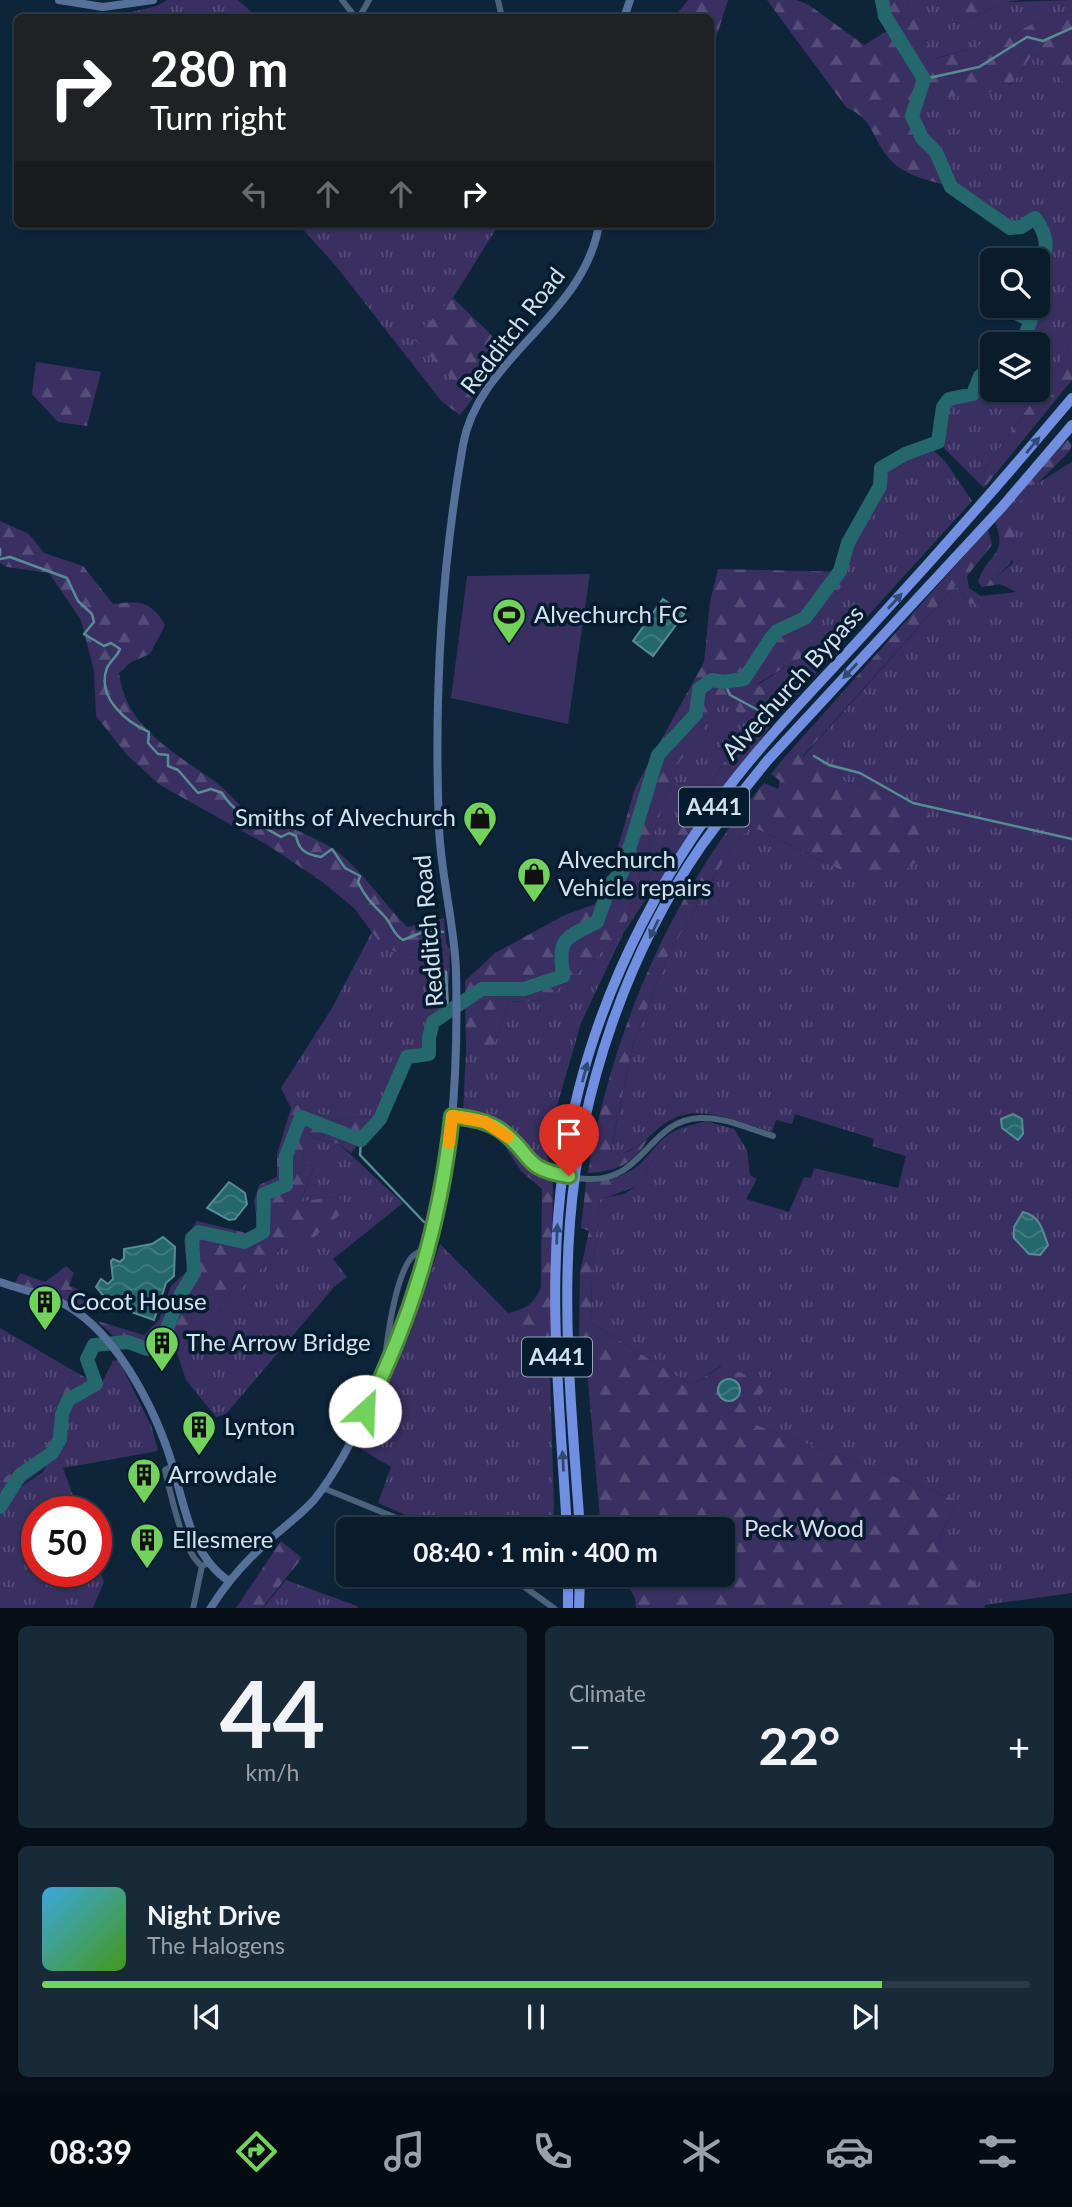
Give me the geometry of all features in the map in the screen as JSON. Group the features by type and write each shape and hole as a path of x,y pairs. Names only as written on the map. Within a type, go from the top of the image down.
{"highway":[{"name":"Alvechurch Bypass","path":"566,1517 555,1318 561,1185 585,1067 614,984 652,903 691,841 758,751 972,516 1072,398"},
{"name":"Alvechurch Bypass","path":"579,1517 567,1299 574,1187 598,1070 625,991 662,913 701,847 767,761 1002,508 1072,425"},
{"path":"568,1587 568,1608"},
{"path":"579,1608 580,1587"}],"main road":[{"path":"58,0 103,7 153,0"},
{"name":"Redditch Road","path":"211,1608 229,1581 301,1513 323,1488 358,1426 383,1371 414,1296 430,1246 443,1186 452,1116 456,1021 452,927 440,848 438,744 446,586 463,440 482,398 579,279 595,246 598,228"},
{"path":"0,1282 67,1306 117,1350 134,1378 173,1465 192,1532 206,1564 229,1581"}],"street":[{"path":"342,0 354,14"},
{"path":"452,1116 479,1120 498,1129 528,1161 545,1171 587,1179 613,1176 631,1168 664,1131 690,1119 725,1121 773,1136"},
{"path":"383,1371 388,1331 400,1283 411,1257 430,1246"},
{"path":"323,1488 394,1517"},
{"path":"193,1608 206,1564"},
{"path":"525,1587 555,1608"}],"green space":[{"path":"167,0 238,0 254,14 127,13 157,6"},
{"path":"688,0 728,0 714,44 714,14 676,14"},
{"path":"767,0 797,0 809,5 864,45 892,28 885,16 883,0 906,0 935,59 998,40 1052,15 1072,11 1072,91 1049,65 1033,54 1013,82 987,93 935,96 924,79 912,116 922,138 936,152 951,187 934,182 908,173 893,163 867,122 846,107"},
{"path":"906,0 950,0 950,19 958,23 1007,2 1072,0 1072,11 1052,15 999,40 934,59"},
{"path":"950,0 1021,0 1007,2 958,23 950,20"},
{"path":"1033,54 1049,65 1072,91 1072,344 1050,376 1050,332 1026,332 1031,320 1027,318 1050,318 1050,248 1044,248 1044,232 1035,218 1021,227 1010,228 951,187 936,152 922,138 912,116 924,79 935,96 1011,85"},
{"path":"302,228 497,228 453,298 424,327 457,385 442,402 336,266"},
{"path":"453,298 509,352 460,415 442,402 457,385 415,340"},
{"path":"1072,344 1072,380 984,488 984,471 1032,402 1050,402 1050,376"},
{"path":"36,362 101,372 87,426 58,422 32,394"},
{"path":"980,376 980,402 1032,402 984,471 984,488 938,442 943,407 949,399 973,394"},
{"path":"1068,440 1072,445 1068,453 1007,514 1016,541 1015,554 997,576 1000,584 982,587 978,582 998,549 999,533 995,522 1060,445"},
{"path":"927,444 945,461 972,501 778,715 769,705 774,698 757,685 802,657 848,572 840,571 848,543 880,486 881,468"},
{"path":"1072,462 1072,1593 984,1605 982,1593 938,1541 957,1500 743,1418 721,1366 691,1385 591,1323 592,1274 600,1199 624,1194 635,1187 662,1147 688,1126 706,1121 734,1129 747,1150 750,1175 757,1179 746,1199 789,1212 804,1177 811,1178 814,1168 898,1188 906,1156 872,1146 874,1139 795,1114 792,1124 776,1120 772,1132 717,1115 683,1115 664,1124 631,1150 610,1154 633,1045 667,957 731,848 751,826 839,869 893,794 846,782 803,757 956,585 968,602 1016,592 1000,584 997,576 1013,563 1006,514 1038,483"},
{"path":"0,521 29,534 44,553 83,566 113,604 144,604 160,617 165,625 150,654 131,662 119,673 123,692 131,709 154,736 220,786 259,820 296,830 338,852 407,927 444,918 446,943 409,956 380,943 354,908 321,881 269,846 160,785 127,755 96,716 94,671 81,620 49,573 7,567 0,563"},
{"path":"988,529 992,545 967,576 969,588 981,596 1017,592 980,607 968,602 956,585 803,756 846,782 893,794 930,814 917,861 902,873 839,869 751,826 731,848 667,957 633,1045 610,1153 631,1150 649,1137 631,1160 608,1171 588,1173 612,1068 630,1017 650,966 701,871 764,783 778,789 780,781 771,774 783,759"},
{"path":"718,569 849,572 802,657 757,684 774,698 769,705 778,715 646,899 644,885 743,734 748,721 723,700 678,764 643,863 623,934 545,1000 509,1002 492,1051 466,1051 465,981 495,953 565,915 595,904 612,868 635,788 704,662 710,602"},
{"path":"590,574 568,724 451,698 467,576"},
{"path":"723,699 748,721 743,734 644,885 646,899 623,934 643,863 678,764"},
{"path":"373,930 375,936 409,956 446,943 450,950 448,1011 432,1029 429,1054 407,1057 380,1119 363,1116 335,1121 299,1104 291,1108 281,1088 332,1008"},
{"path":"623,934 581,1023 545,1148 550,1166 536,1158 499,1120 463,1112 466,1051 492,1051 509,1002 545,1000"},
{"path":"299,1104 335,1121 363,1116 380,1119 351,1153 339,1144 311,1137 302,1156 313,1169 301,1201 339,1197 347,1208 311,1240 289,1240 177,1353 165,1334 147,1349 128,1342 123,1345 97,1321 144,1335 159,1320 171,1286 188,1270 184,1240 197,1221 246,1233 258,1227 254,1201 259,1185 277,1177 277,1154 291,1108"},
{"path":"477,1125 500,1138 531,1168 553,1180 550,1377 542,1378 528,1361 523,1349 521,1327 508,1313 529,1305 541,1287 542,1189 521,1171 502,1142"},
{"name":"Peck Wood","path":"688,1126 662,1147 635,1187 600,1200 592,1274 591,1323 691,1385 722,1366 742,1373 765,1389 743,1417 753,1424 957,1500 938,1541 983,1593 985,1608 636,1608 635,1598 629,1587 735,1587 735,1517 600,1517 584,1337 579,1336 580,1272 589,1231 581,1228 586,1182 623,1175 642,1162 666,1136"},
{"path":"310,1137 339,1144 403,1203 333,1259 347,1277 335,1286 226,1414 216,1417 186,1380 177,1353 289,1240 338,1197 301,1202 313,1169 302,1156"},
{"path":"440,1244 521,1326 524,1355 542,1378 550,1377 553,1517 410,1517 378,1503 391,1467 356,1446 409,1336"},
{"path":"66,1266 74,1273 69,1286 78,1289 90,1305 80,1310 43,1291 15,1283 20,1273 45,1282"},
{"path":"0,1328 74,1371 50,1420 49,1441 39,1455 0,1480"},
{"path":"119,1360 152,1428 158,1451 63,1468 73,1496 21,1496 21,1587 102,1587 93,1608 17,1608 17,1591 0,1586 0,1507 8,1495 43,1472 74,1415 100,1386 113,1361"},
{"path":"74,1371 100,1386 74,1415 55,1460 8,1495 0,1507 0,1480 39,1455 49,1441 50,1420"},
{"path":"281,1541 302,1558 262,1608 236,1608"},
{"path":"286,1580 358,1608 263,1608"},
{"path":"0,1586 17,1591 17,1608 0,1608"}],"water":[{"path":"663,599 684,614 653,656 633,641"},
{"path":"1013,1114 1022,1119 1023,1134 1018,1140 1002,1128 1001,1119"},
{"path":"229,1182 245,1193 247,1204 235,1219 229,1220 207,1208"},
{"path":"1023,1212 1034,1217 1042,1229 1048,1245 1040,1255 1029,1254 1014,1238 1014,1227"},
{"path":"163,1237 175,1247 174,1276 166,1283 154,1320 111,1305 96,1287 101,1279 108,1284 113,1279 111,1261 113,1259 120,1262 124,1258 124,1249 152,1244"},
{"path":"729,1379 737,1382 740,1390 737,1398 729,1401 721,1398 718,1390 721,1382"}],"waterway":[{"path":"882,0 885,16 924,79 912,116 922,138 936,152 951,187 1010,228 1021,227 1035,218 1042,229 1046,248"},
{"path":"924,79 979,67 1027,37 1043,41 1072,28"},
{"path":"1026,332 1031,320 1027,318"},
{"path":"0,1507 20,1475 52,1453 60,1439 62,1414 68,1400 96,1384 87,1359 94,1345 128,1342 147,1349 165,1333 181,1294 194,1273 192,1238 199,1232 244,1242 263,1232 264,1194 286,1185 286,1156 301,1117 361,1140 380,1119 407,1057 429,1054 433,1022 482,989 524,989 563,976 563,946 570,936 597,922 611,883 622,873 658,755 696,714 699,689 712,680 724,682 744,679 777,631 805,618 840,571 848,543 880,486 881,468 905,454 938,442 943,407 949,399 973,394 980,376"},
{"path":"0,549 0,555"},
{"path":"0,559 10,557 67,578 78,601 92,614 94,622 84,634 104,646 111,643 120,649 107,668 105,679 109,698 131,722 149,732 148,743 158,754 168,755 168,766 178,770 198,793 211,789 222,793 241,813 281,837 289,833 296,836 299,845 307,853 321,857 332,849 345,868 360,876 358,882 370,902 403,940 428,930 443,932"},
{"path":"724,682 730,695 758,710"},
{"path":"814,756 829,765 860,773 913,803 1072,839"},
{"path":"446,972 448,1011"},
{"path":"361,1140 360,1155 424,1222"}],"slow traffic":[{"path":"449,1143 452,1116 485,1122 508,1137"}],"place":[{"name":"Alvechurch FC","path":"509,645"},
{"name":"Smiths of Alvechurch","path":"480,848"},
{"name":"Alvechurch Vehicle repairs","path":"534,904"},
{"name":"Cocot House","path":"45,1332"},
{"name":"The Arrow Bridge","path":"162,1373"},
{"name":"Lynton","path":"199,1457"},
{"name":"Arrowdale","path":"144,1505"},
{"name":"Ellesmere","path":"147,1570"}],"route":[{"path":"365,1411 396,1342 424,1267 437,1218 452,1116 479,1120 491,1125 504,1133 533,1165 552,1174 569,1176"}]}
